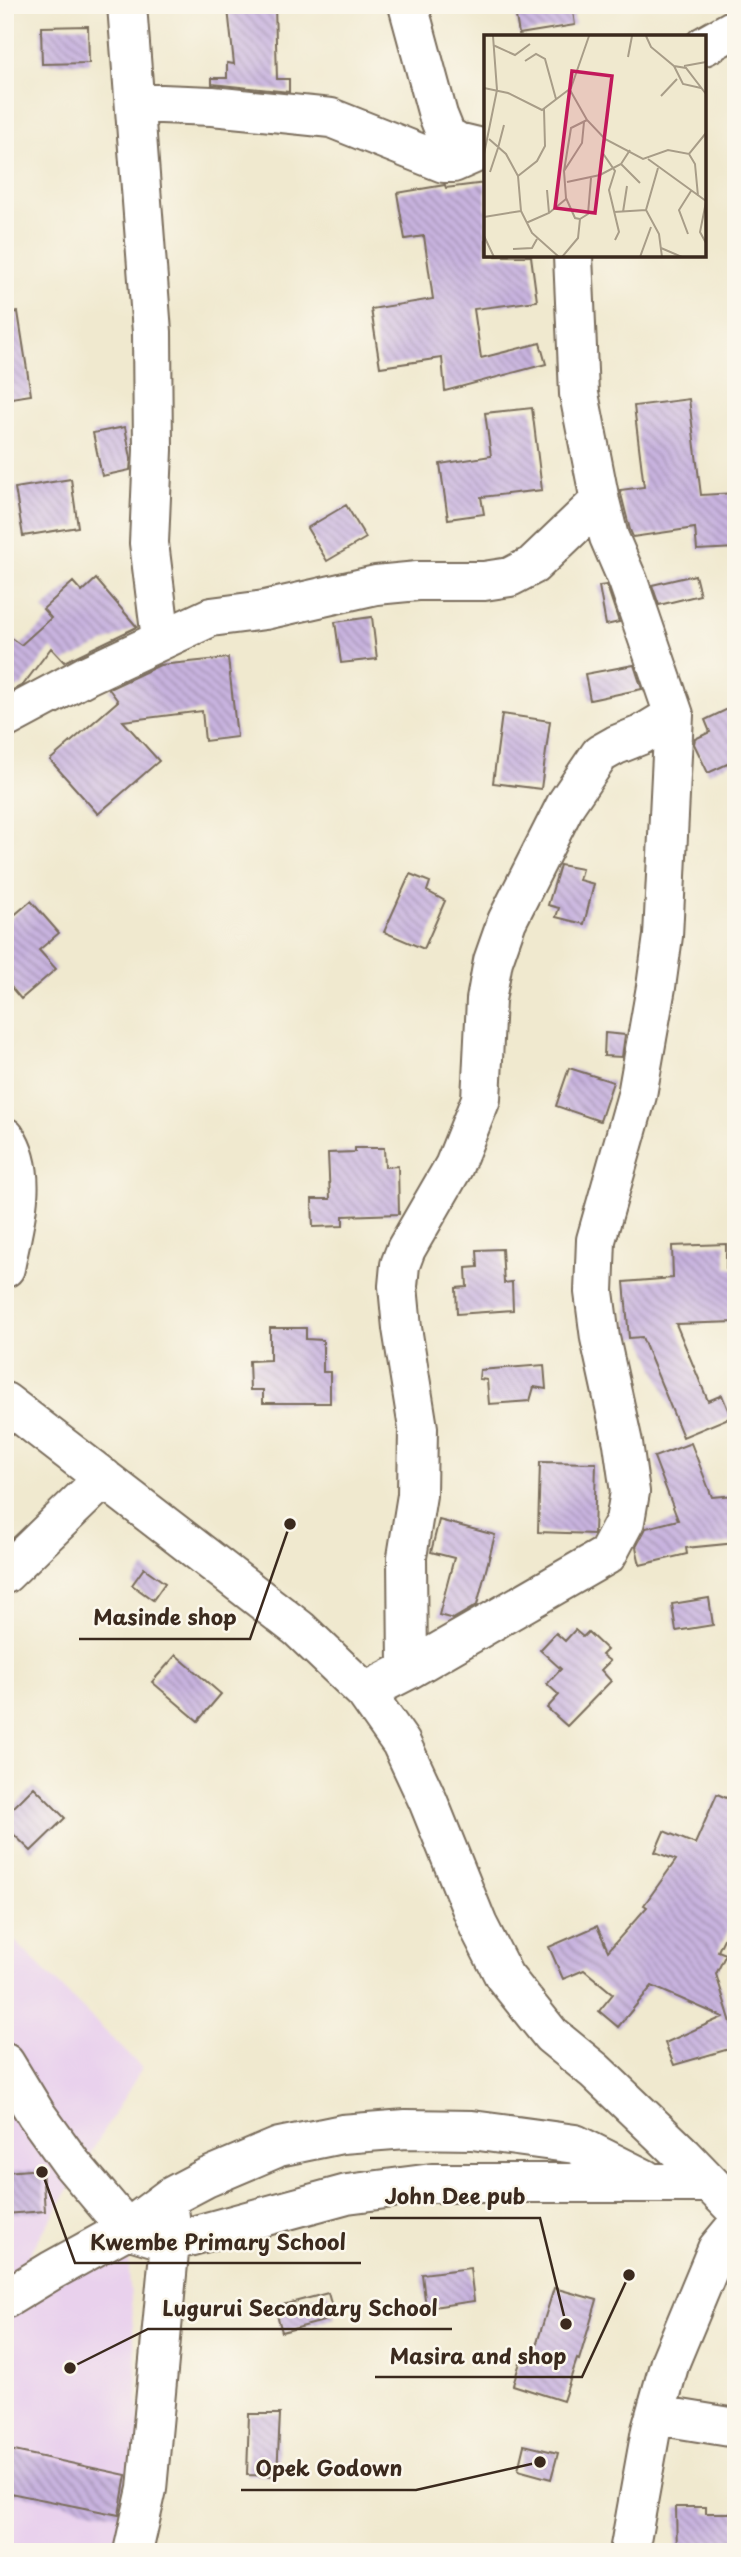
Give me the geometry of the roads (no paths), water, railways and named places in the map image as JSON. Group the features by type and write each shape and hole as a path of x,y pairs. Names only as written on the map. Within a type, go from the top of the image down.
{"street":[{"path":"127,5 152,331 153,450 149,543 161,639"},
{"path":"408,5 446,135 457,142 484,149"},
{"path":"706,45 736,28"},
{"path":"136,103 212,106 331,118 444,163 453,163 484,149"},
{"path":"365,1692 607,1555 625,1521 630,1492 623,1443 600,1338 594,1292 596,1240 637,1095 662,949 674,715 628,582 609,537 600,502 579,394 573,257"},
{"path":"5,719 161,639 211,617 265,610 376,585 418,581 484,581 510,577 533,565 600,502"},
{"path":"408,1670 407,1557 416,1496 418,1428 402,1328 398,1286 400,1265 406,1249 454,1166 481,1099 486,1000 504,931 518,899 566,804 600,754 641,735 674,715"},
{"path":"5,1136 18,1164 20,1189 5,1268"},
{"path":"5,1402 299,1629 365,1692 401,1744 428,1801 478,1925 504,1976 551,2035 595,2071 723,2196"},
{"path":"5,1574 104,1478"},
{"path":"5,2063 36,2114 72,2164 127,2229 170,2242 348,2194 432,2183 654,2183 723,2196"},
{"path":"5,2300 127,2229 170,2197 206,2178 279,2147 342,2134 406,2129 472,2130 575,2144 654,2183"},
{"path":"132,2552 147,2489 170,2242 170,2197"},
{"path":"629,2552 656,2415 670,2362 718,2249 736,2226"},
{"path":"656,2415 736,2428"}],"place":[{"name":"Masinde shop","path":"290,1524"},
{"name":"Kwembe Primary School","path":"42,2172"},
{"name":"Masira and shop","path":"629,2275"},
{"name":"John Dee pub","path":"566,2324"},
{"name":"Lugurui Secondary School","path":"70,2368"},
{"name":"Opek Godown","path":"540,2462"}]}
